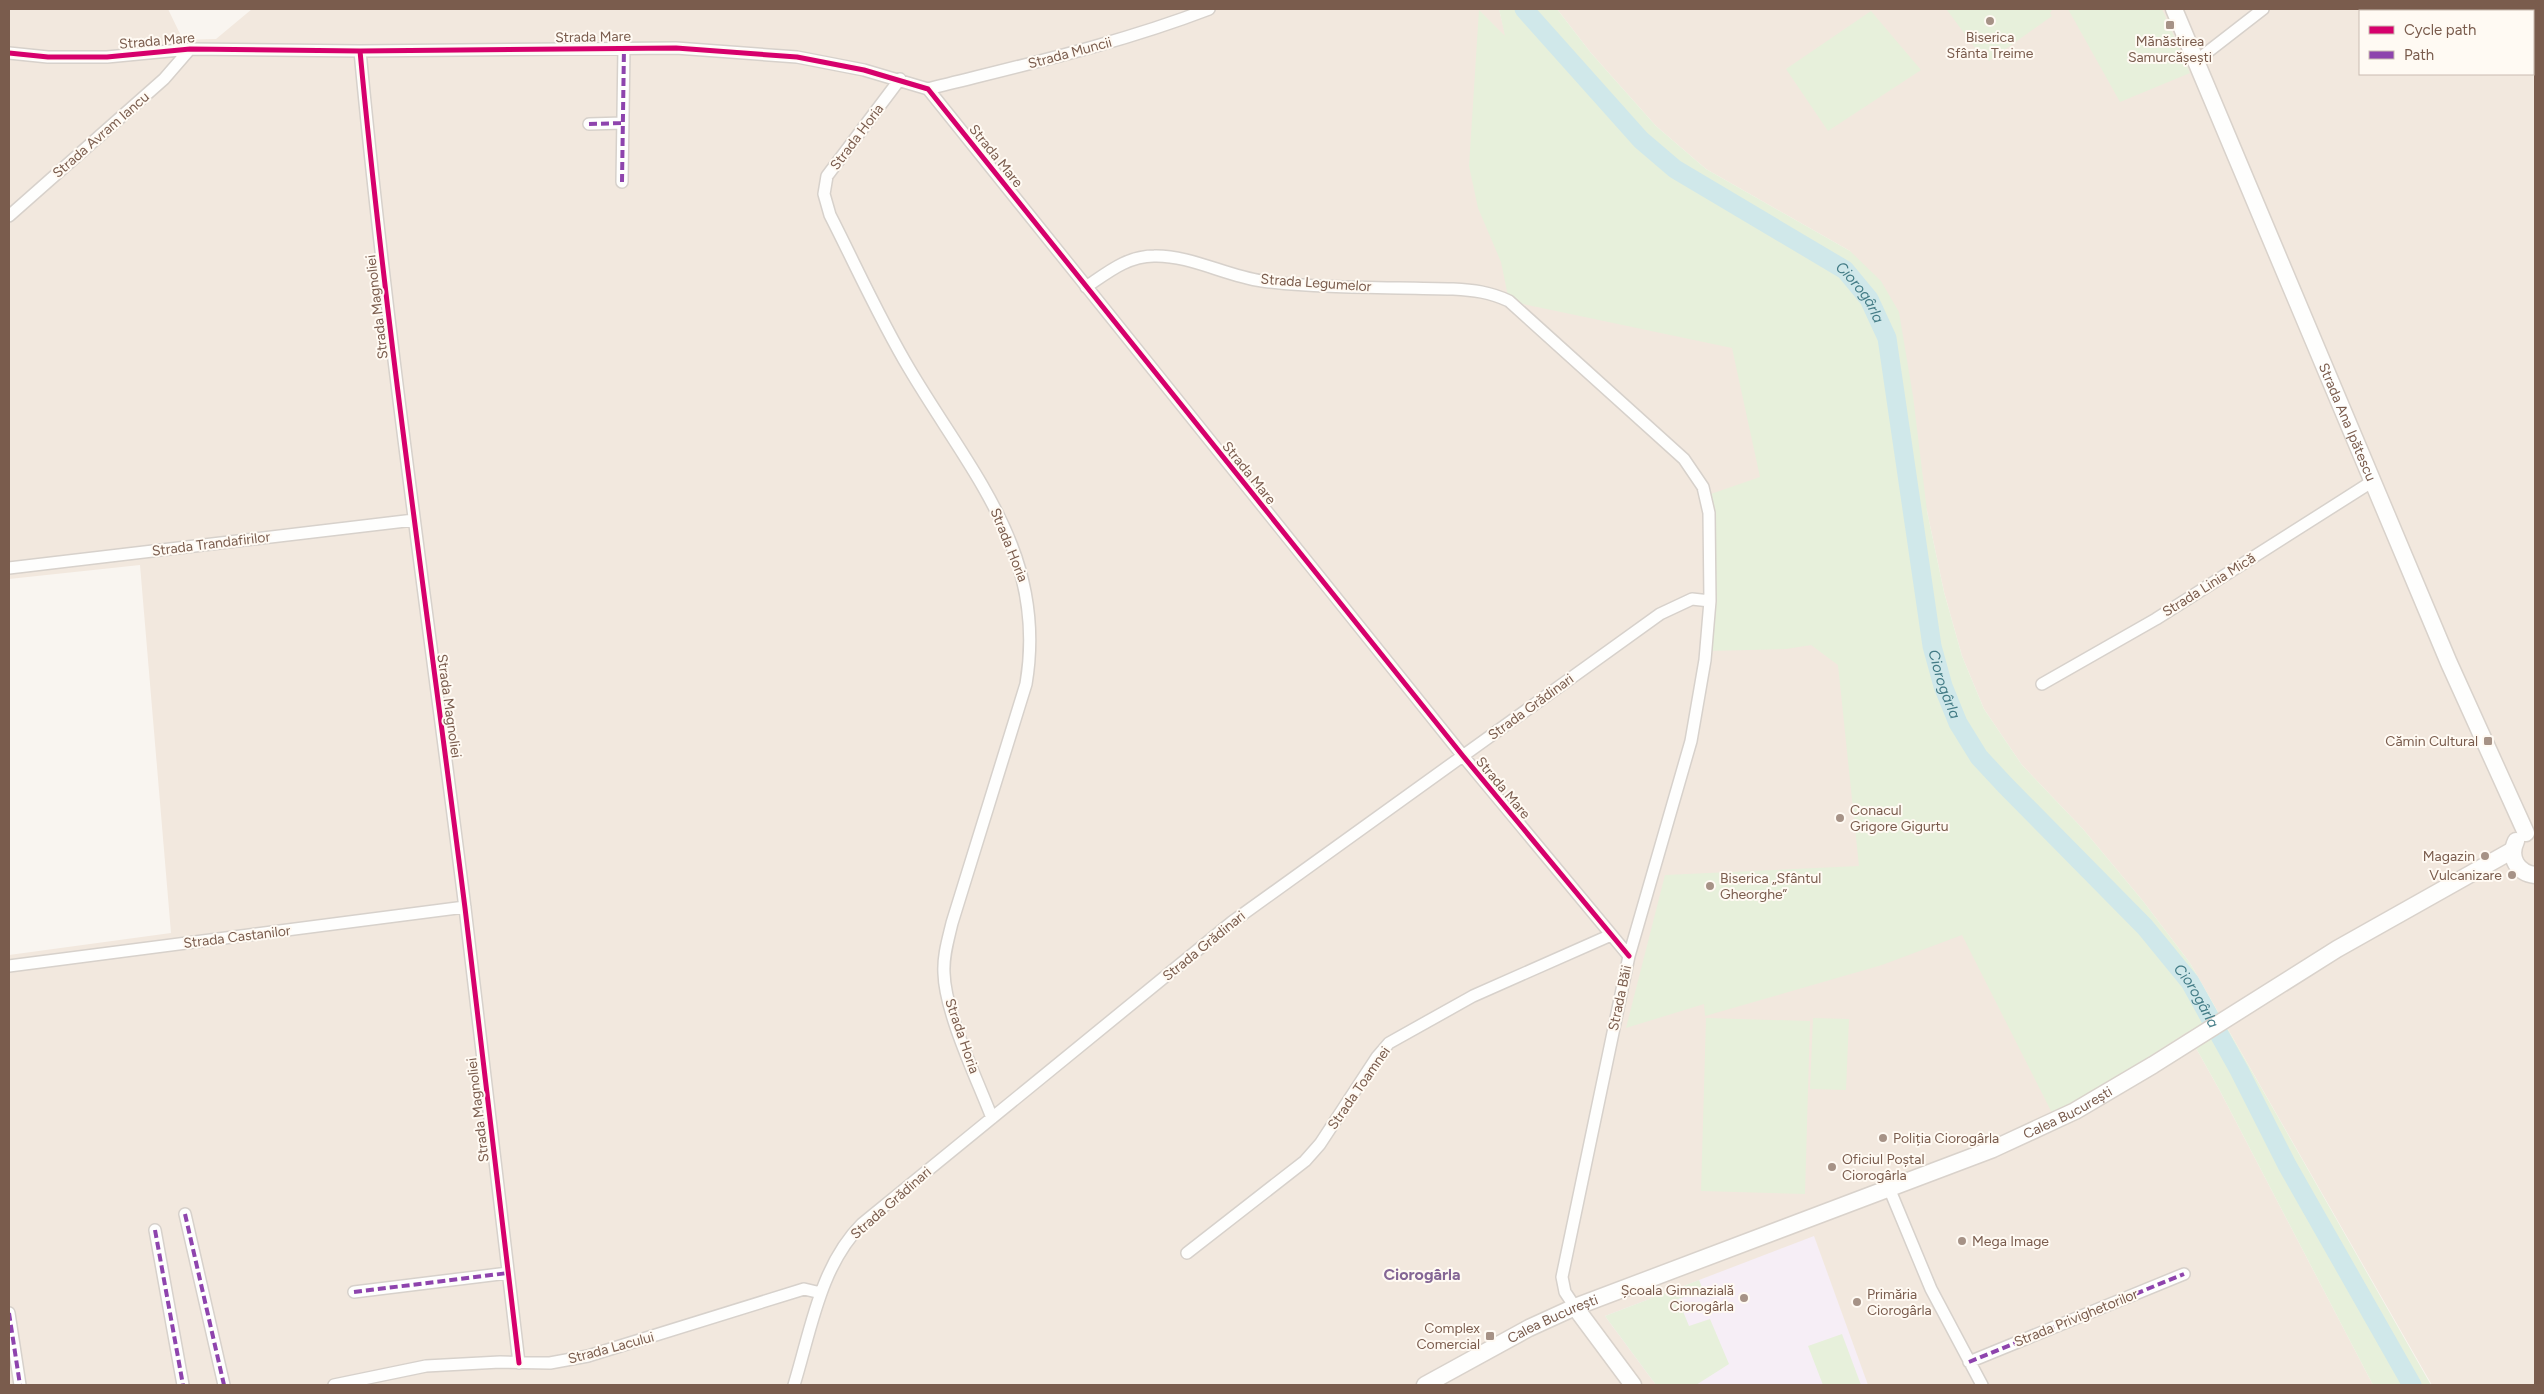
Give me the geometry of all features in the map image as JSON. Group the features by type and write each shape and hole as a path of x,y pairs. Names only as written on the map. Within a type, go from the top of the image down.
{"main road":[{"name":"Strada Ana Ipătescu","path":"2174,9 2449,662 2530,832"},
{"path":"2530,832 2517,840 2515,857 2528,874 2535,875"},
{"name":"Calea București","path":"1425,1385 1529,1328 1575,1307 1889,1188 2046,1126 2173,1053 2249,1002 2337,949 2461,880 2515,857"},
{"path":"1575,1307 1633,1385"}],"street":[{"name":"Strada Muncii","path":"928,89 1118,40 1158,28 1209,9"},
{"path":"2196,61 2263,9"},
{"name":"Strada Mare","path":"9,54 48,57 107,57 190,49 360,51 624,48 740,51 798,57 900,79 928,89 1463,756 1629,956"},
{"path":"622,182 624,48"},
{"name":"Strada Avram Iancu","path":"9,216 164,79 190,49"},
{"name":"Strada Magnoliei","path":"360,51 369,149 414,520 465,907 519,1363"},
{"name":"Strada Horia","path":"900,79 827,176 824,194 830,215 910,371 965,455 995,508 1021,570 1028,596 1031,644 1026,684 952,924 946,949 944,972 950,1008 992,1118"},
{"path":"589,124 622,123"},
{"name":"Strada Legumelor","path":"1086,287 1123,263 1136,258 1155,256 1175,258 1234,275 1285,283 1453,289 1480,291 1496,295"},
{"name":"Strada Băii","path":"1496,295 1508,301 1684,459 1703,487 1710,514 1710,601 1705,660 1691,741 1629,956 1562,1277 1565,1292 1575,1307"},
{"name":"Strada Linia Mică","path":"2042,684 2156,619 2373,481"},
{"name":"Strada Trandafirilor","path":"9,568 414,520"},
{"name":"Strada Grădinari","path":"794,1385 821,1293 833,1264 850,1236 1232,922 1660,614 1692,599 1710,601"},
{"name":"Strada Castanilor","path":"9,966 465,907"},
{"name":"Strada Toamnei","path":"1187,1253 1305,1161 1320,1144 1377,1057 1389,1043 1473,996 1611,935"},
{"path":"1889,1188 1931,1289 1982,1385"},
{"path":"185,1214 224,1385"},
{"path":"155,1230 183,1385"},
{"path":"354,1292 508,1273"},
{"name":"Strada Privighetorilor","path":"1969,1362 2184,1274"},
{"name":"Strada Lacului","path":"334,1385 426,1366 472,1363 550,1362 588,1356 804,1289 821,1293"},
{"path":"9,1313 20,1385"}],"shaded area":[{"path":"9,9 168,9 183,40 216,39 252,9 1499,9 1506,37 1677,217 1986,807 2033,851 2158,980 2220,1091 2373,1385 9,1385 9,955 171,933 140,565 9,579"},
{"path":"1557,9 2535,9 2535,1385 2432,1385 2190,963 2143,901 2083,829 2022,765 1984,709 1962,656 1944,592 1927,511 1850,251 1706,169 1656,126 1591,53"},
{"name":"Școala Gimnazială Ciorogârla","path":"1814,1236 1868,1385 1656,1385 1605,1316"}],"green space":[{"path":"1499,9 1557,9 1591,53 1656,126 1706,169 1850,251 1881,281 1899,312 1913,396 1927,511 1944,592 1962,656 1984,709 2022,765 2083,829 2143,901 2190,963 2431,1385 2373,1385 2220,1091 2187,1032 2120,1076 2052,1113 1962,935 1882,965 1705,1016 1704,1004 1626,1028 1665,875 1859,866 1838,665 1811,645 1786,649 1706,651 1705,496 1760,477 1732,348 1509,301 1501,262 1478,208 1469,166 1479,10 1505,36"},
{"path":"2051,9 2050,13 2052,16 1989,61 1987,58 1984,60 1947,10"},
{"path":"2068,9 2162,9 2190,73 2120,102"},
{"path":"1871,11 1921,70 1828,131 1786,69"},
{"path":"1706,1018 1810,1021 1805,1194 1701,1191"},
{"path":"1813,1018 1849,1019 1846,1090 1810,1089"},
{"path":"1699,1280 1703,1290 1678,1299 1689,1326 1710,1319 1729,1364 1696,1385 1656,1385 1605,1316"},
{"path":"1842,1334 1861,1385 1823,1385 1808,1346"}],"waterway":[{"name":"Ciorogârla","path":"1524,9 1641,140 1675,169 1845,270 1869,299 1887,338 1932,646 1943,686 1958,723 1979,757 2145,927 2190,982 2239,1070 2287,1165 2412,1385"}],"marked path":[{"path":"622,182 624,47"},
{"path":"589,124 623,123"},
{"path":"185,1214 224,1385"},
{"path":"155,1230 183,1385"},
{"path":"354,1292 508,1273"},
{"path":"1969,1362 2184,1274"},
{"path":"9,1313 20,1385"}],"cycle path":[{"path":"9,53 48,57 107,57 190,49 360,51 676,48 797,57 864,70 928,89 1463,756 1629,956"},
{"path":"360,51 383,266 465,908 519,1363"}],"place":[{"name":"Biserica Sfânta Treime","path":"1990,21"},
{"name":"Mănăstirea Samurcășești","path":"2170,25"},
{"name":"Cămin Cultural","path":"2488,741"},
{"name":"Conacul Grigore Gigurtu","path":"1840,818"},
{"name":"Magazin","path":"2485,856"},
{"name":"Vulcanizare","path":"2512,875"},
{"name":"Biserica „Sfântul Gheorghe”","path":"1710,886"},
{"name":"Poliția Ciorogârla","path":"1883,1138"},
{"name":"Oficiul Poștal Ciorogârla","path":"1832,1167"},
{"name":"Mega Image","path":"1962,1241"},
{"name":"Școala Gimnazială Ciorogârla","path":"1744,1298"},
{"name":"Primăria Ciorogârla","path":"1857,1302"},
{"name":"Complex Comercial","path":"1490,1336"}],"district":[{"name":"Ciorogârla","path":"1422,1274"}]}
